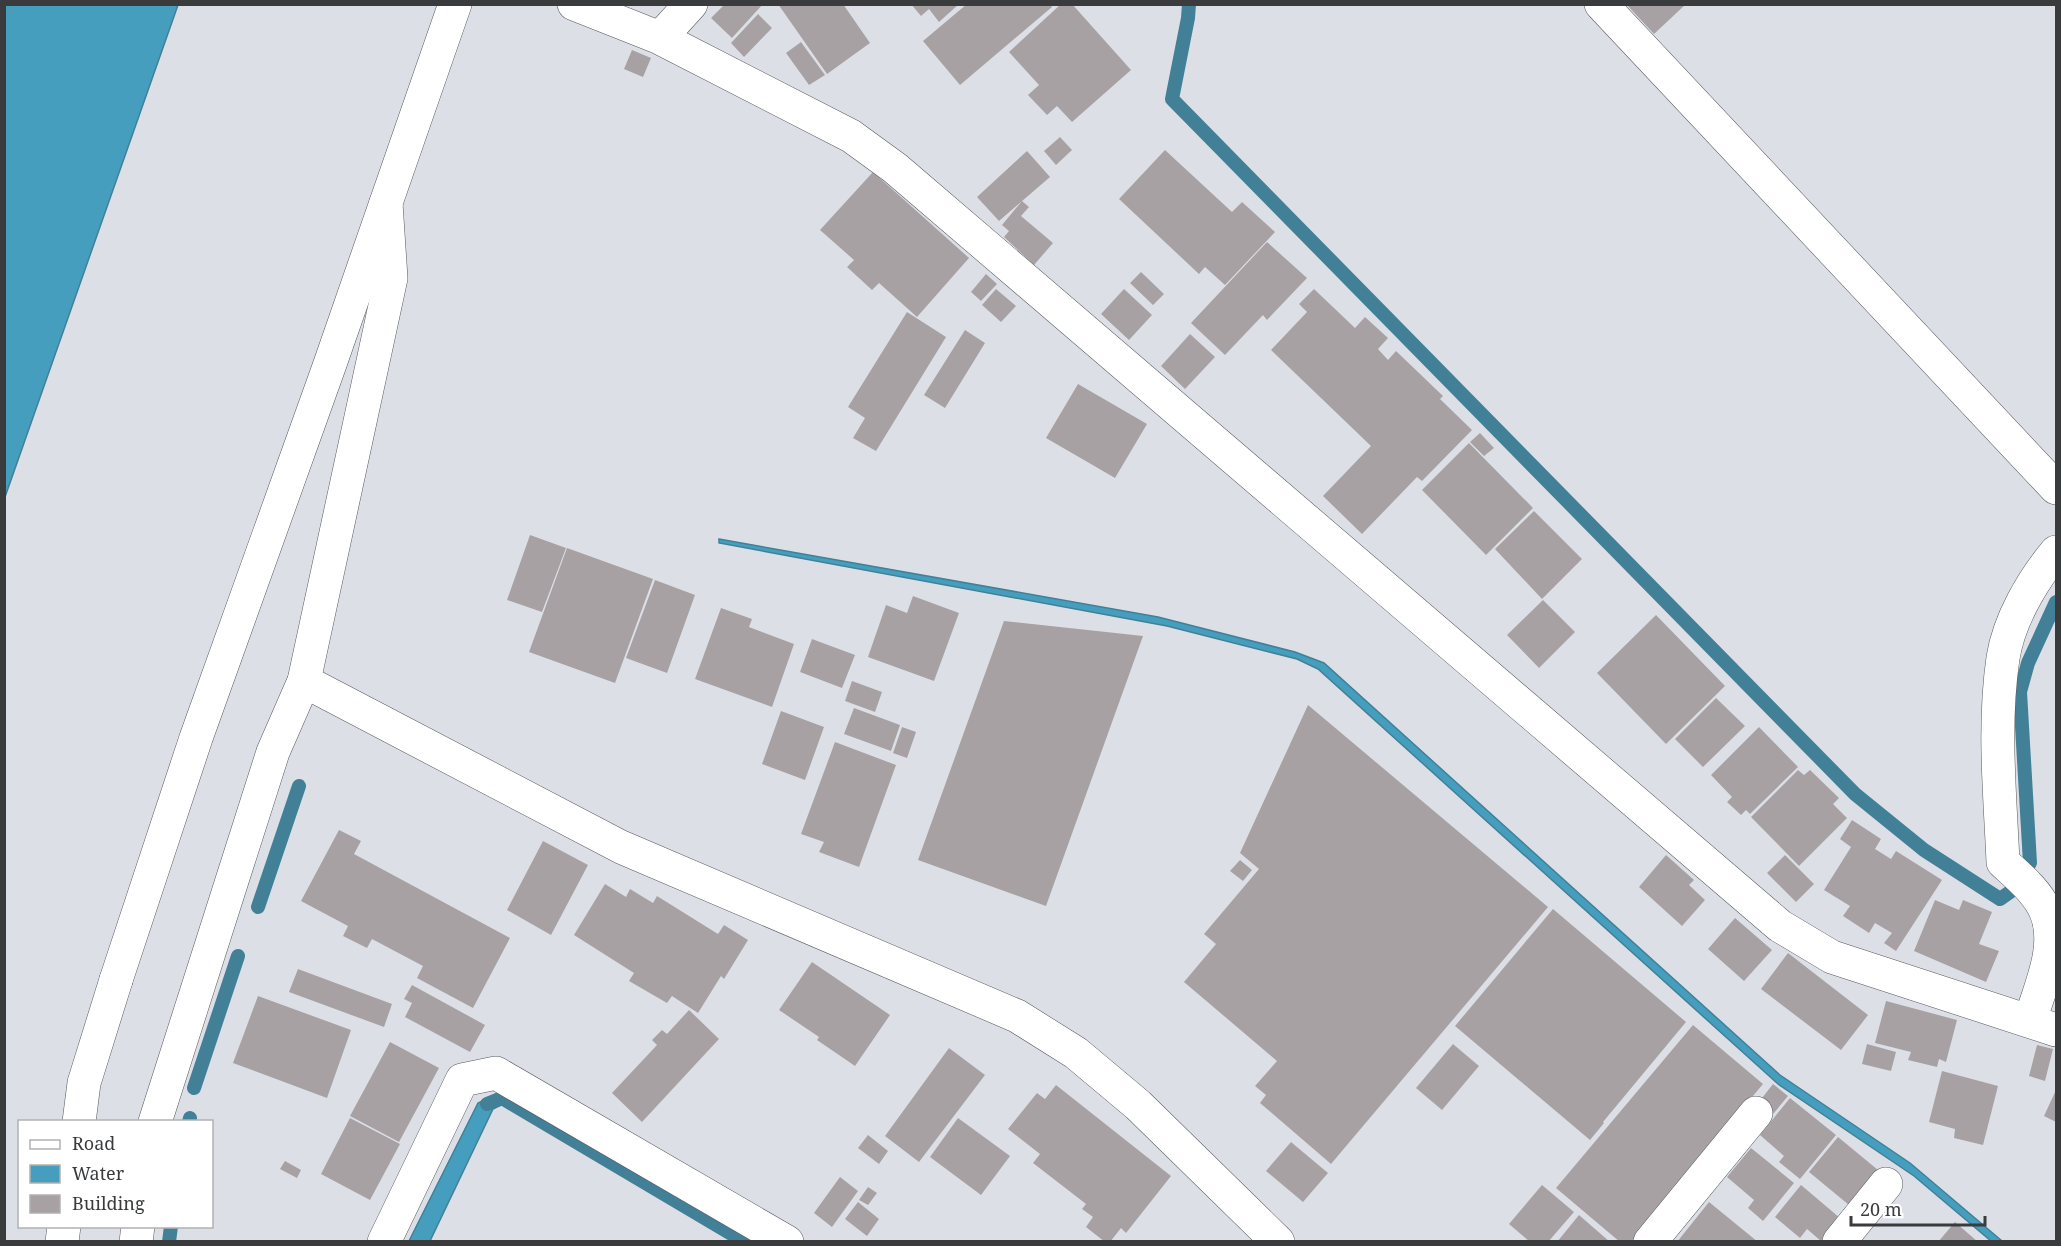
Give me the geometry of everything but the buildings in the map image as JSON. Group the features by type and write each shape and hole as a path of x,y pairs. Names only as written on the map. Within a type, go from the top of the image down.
{"street":[{"path":"79,1120 84,1083 196,738 455,4"},
{"path":"574,4 660,38 851,136 895,168 1780,926 1832,957 2043,1026 2050,936 2046,912 2032,890 2003,862 1997,743 2004,657 2012,629 2025,599 2056,552"},
{"path":"660,38 691,4"},
{"path":"1601,4 2056,488"},
{"path":"156,1120 273,752 304,681 391,278 386,203"},
{"path":"304,681 621,847 1017,1016 1076,1053 1138,1105 1278,1242"},
{"path":"384,1242 462,1080 496,1073 788,1242"},
{"path":"1650,1242 1756,1113"},
{"path":"1839,1242 1886,1184"}],"water":[{"path":"4,5 178,5 5,497"},
{"path":"719,539 1158,617 1295,652 1324,663 1780,1075 1910,1163 2002,1241 1991,1241 1914,1176 1778,1084 1318,669 1297,659 1167,626 719,543"},
{"path":"497,1094 507,1102 493,1109 430,1241 409,1241 478,1103"}],"waterway":[{"path":"1189,4 1172,99 1855,794 1924,850 2000,899 2010,892"},
{"path":"2030,863 2020,692 2028,663 2056,602"},
{"path":"258,907 299,786"},
{"path":"194,1088 238,956"},
{"path":"487,1104 502,1098 745,1242"},
{"path":"169,1242 171,1228"}]}
